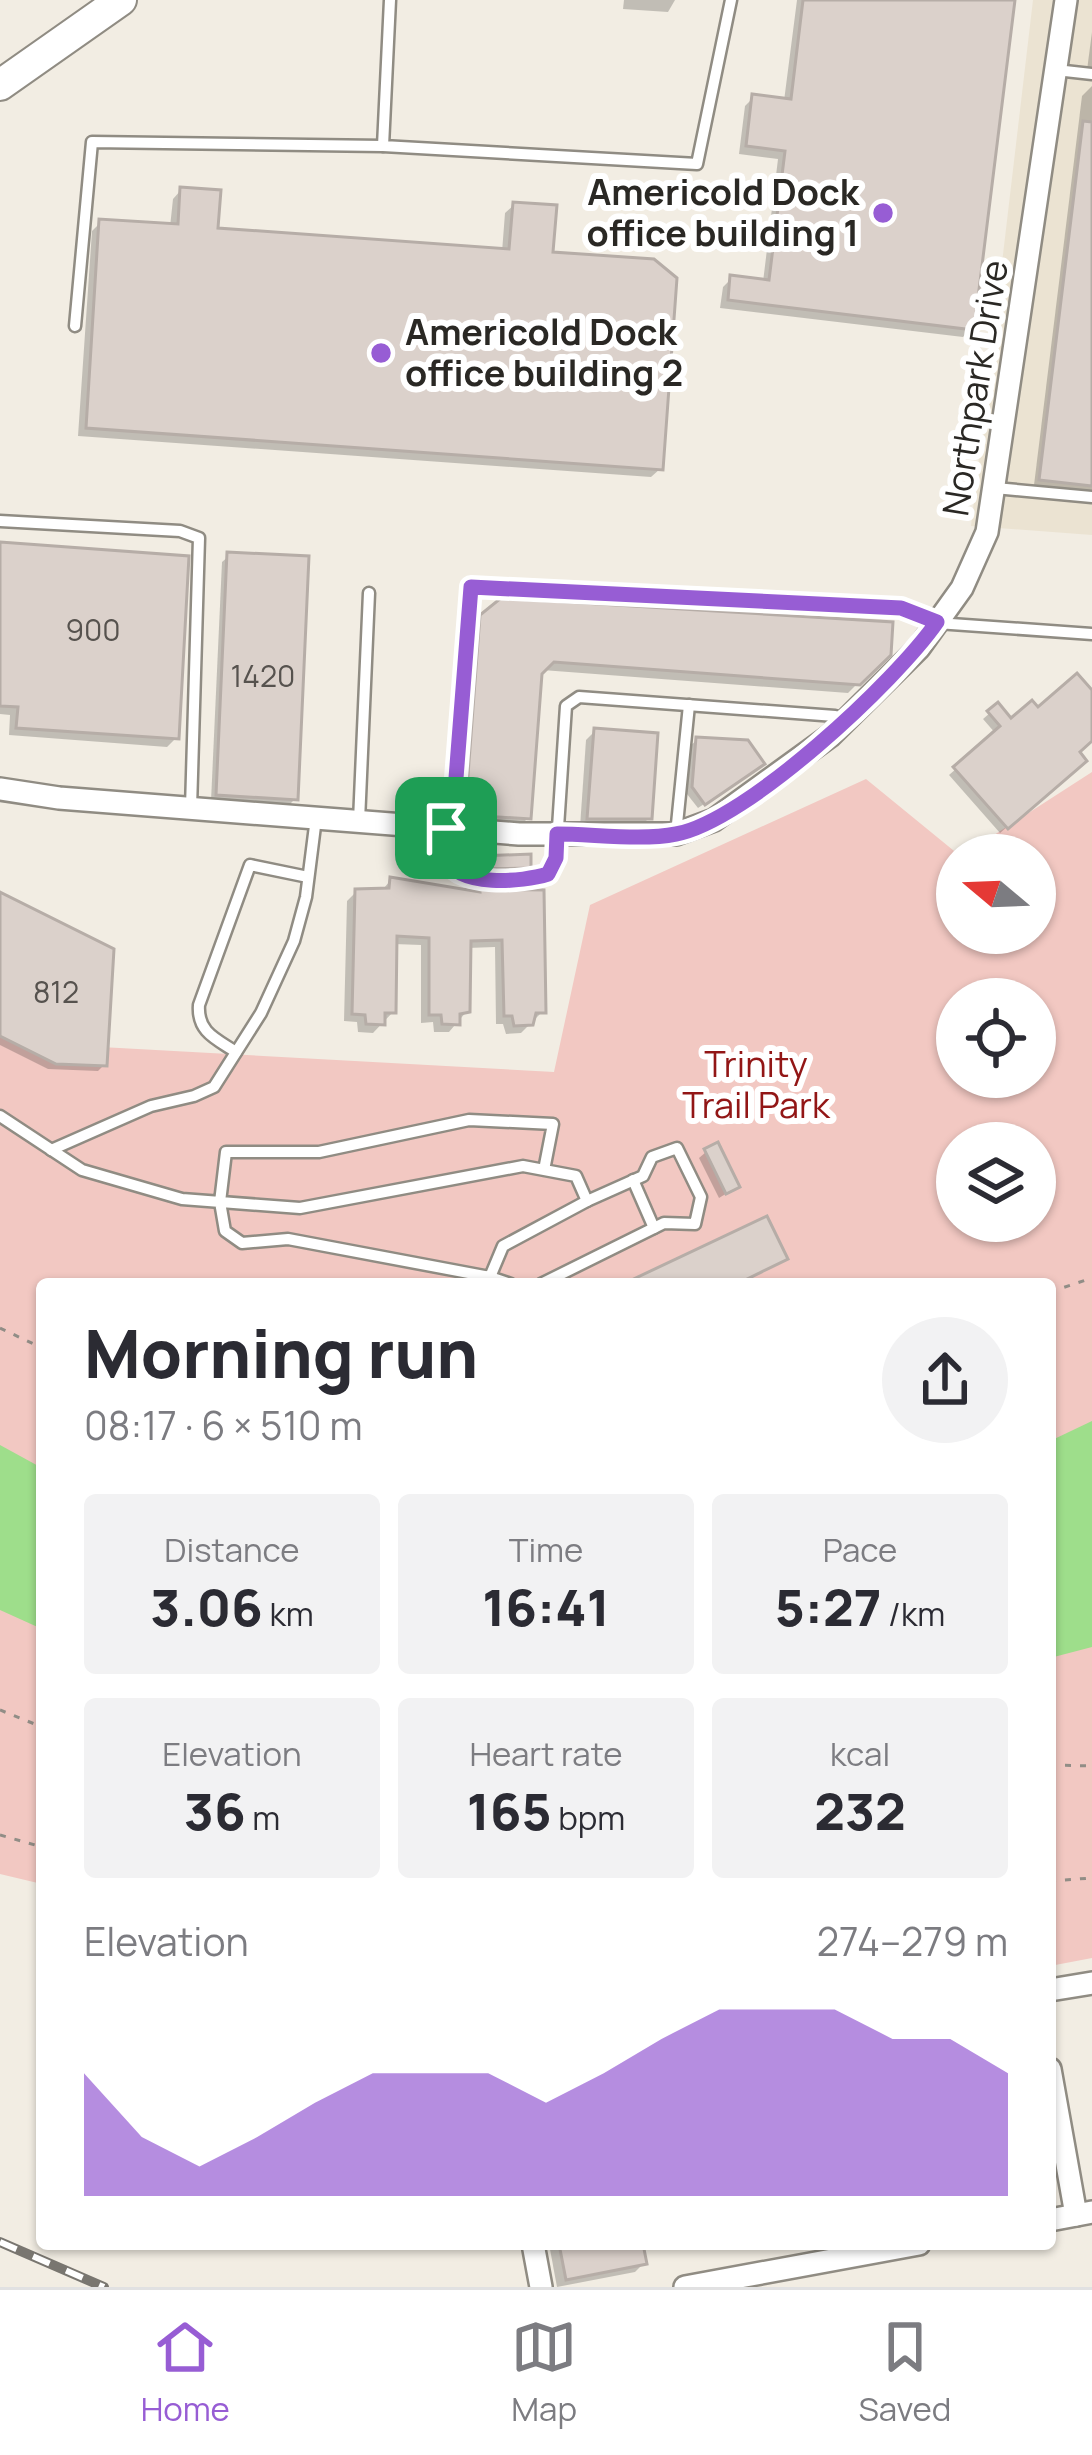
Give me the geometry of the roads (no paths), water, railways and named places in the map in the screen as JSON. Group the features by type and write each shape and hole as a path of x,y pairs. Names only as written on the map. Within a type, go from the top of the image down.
{"street":[{"path":"0,85 121,0"},
{"name":"Northpark Drive","path":"0,789 59,799 557,834 676,834 714,820 742,801 846,720 919,649 962,588 987,532 1066,0"},
{"path":"1056,1989 1092,1983"},
{"path":"1056,2095 1084,2214"},
{"path":"533,2250 541,2287"},
{"path":"685,2287 887,2250"}],"lane":[{"path":"383,146 390,0"},
{"path":"75,326 92,142 383,146 697,164 730,0"},
{"path":"1056,70 1092,74"},
{"path":"995,488 1092,497"},
{"path":"0,521 180,531 199,538 191,808"},
{"path":"846,720 579,698 566,706 556,858 548,874 528,880 490,880 460,872 449,865 444,852 471,587 901,608 937,622 1092,634"},
{"path":"359,821 369,593"},
{"path":"676,834 689,705"},
{"path":"51,1150 151,1106 214,1087 261,1013 294,941 316,818"},
{"path":"236,1052 205,1033 198,1019 199,1005 250,865 308,877"},
{"path":"0,1116 82,1170 182,1199 300,1208 523,1166 576,1176 587,1201"},
{"path":"495,1278 288,1239 242,1243 225,1231 220,1202 226,1152 320,1152 469,1120 553,1124 544,1170"},
{"path":"490,1276 503,1246 643,1176 652,1157 677,1148 701,1197 695,1224 664,1223 553,1278"},
{"path":"633,1180 654,1228"}],"railway":[{"path":"0,2242 104,2287"}],"place":[{"name":"Americold Dock office building 1","path":"883,213"},
{"name":"Americold Dock office building 2","path":"381,353"}],"park label":[{"name":"Trinity Trail Park","path":"756,1084"}]}
